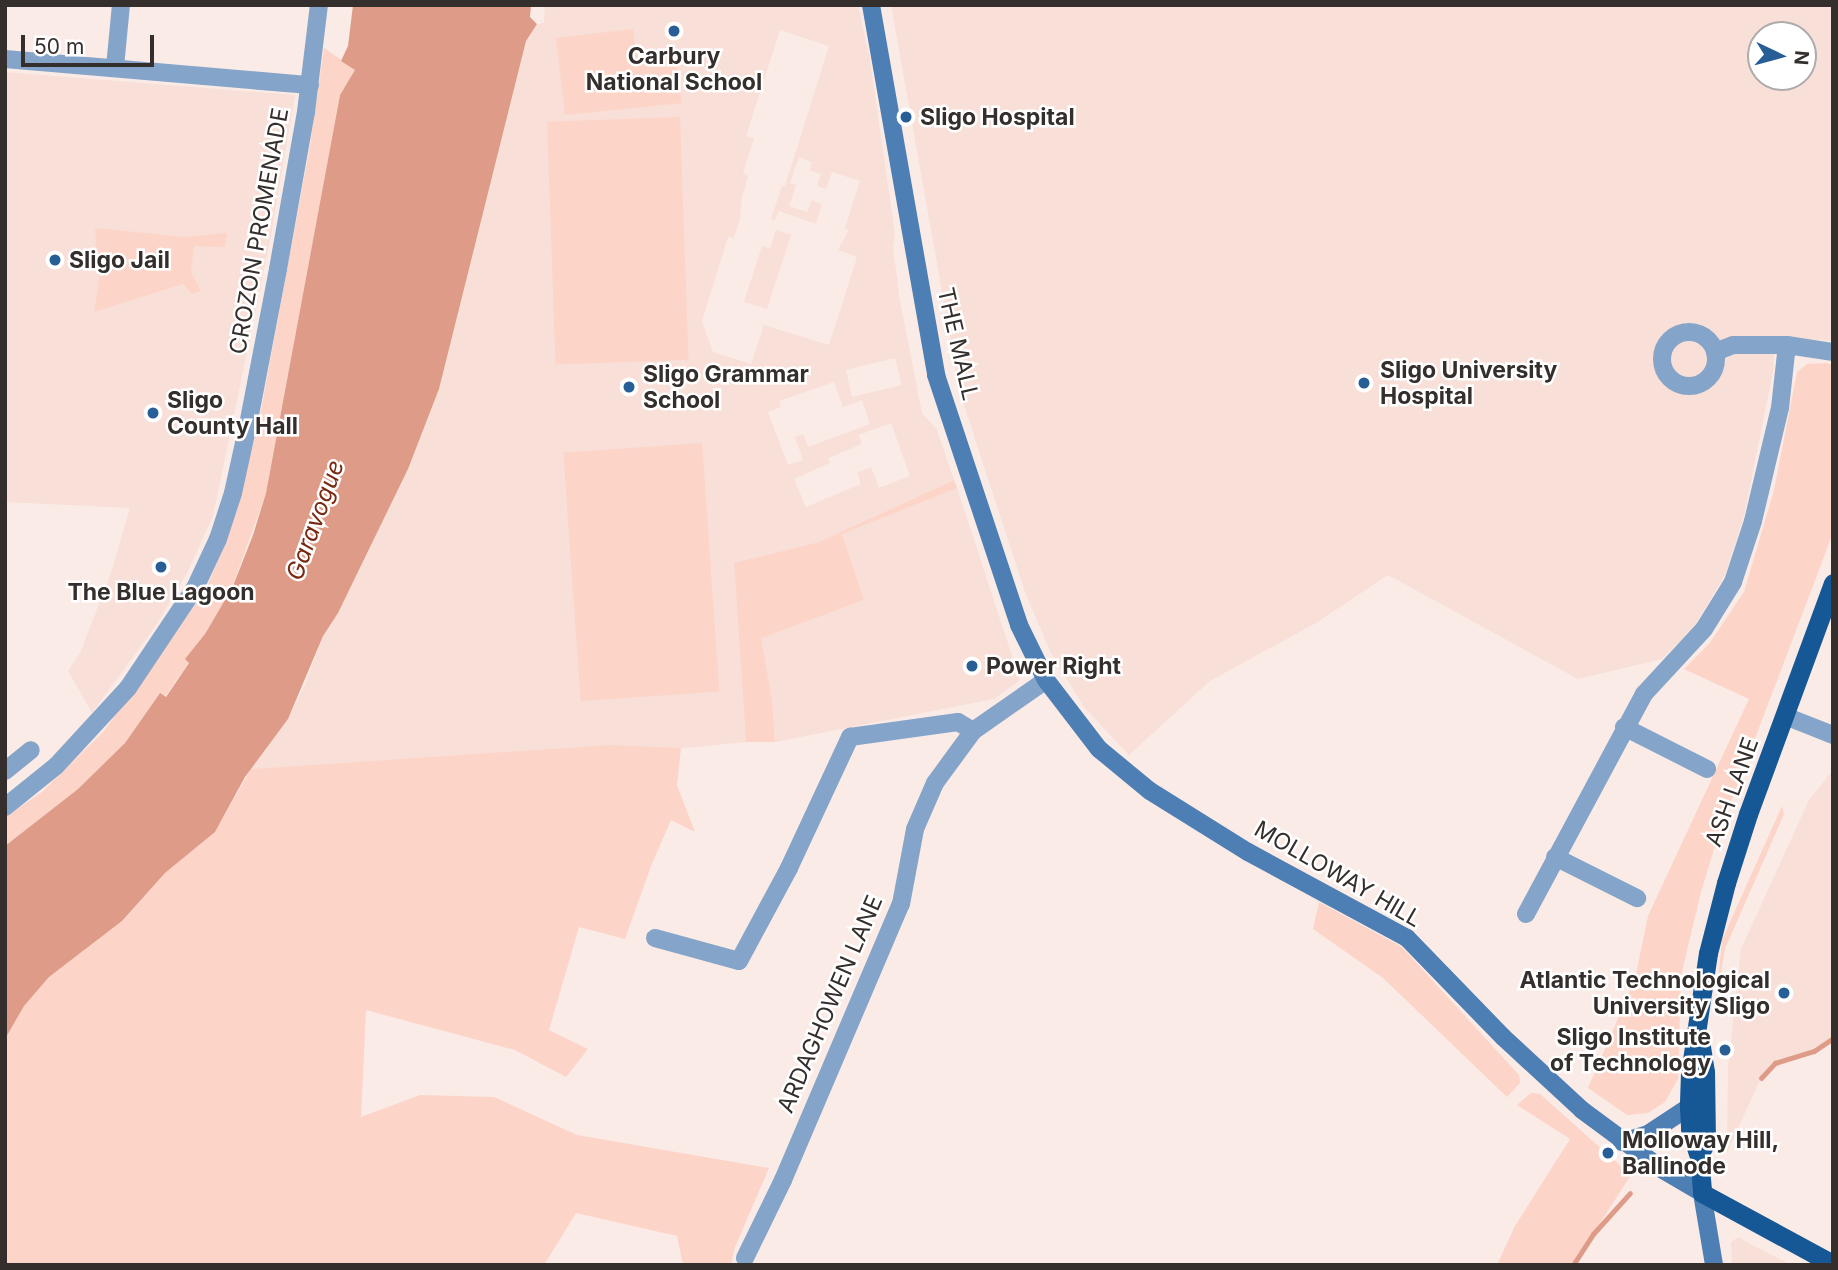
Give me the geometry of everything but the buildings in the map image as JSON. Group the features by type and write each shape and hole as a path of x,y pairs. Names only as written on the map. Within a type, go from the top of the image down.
{"highway":[{"name":"ASH LANE","path":"1702,1193 1699,1156 1690,1129 1689,1107 1690,1073 1708,953 1726,883 1833,583"},
{"name":"ASH LANE","path":"1698,1023 1705,1072 1706,1141 1699,1156"},
{"path":"1702,1193 1833,1264"}],"main road":[{"name":"THE MALL","path":"871,5 936,375 1019,625 1046,680"},
{"name":"MOLLOWAY HILL","path":"1046,680 1099,748 1150,791 1248,852 1408,938 1535,1069 1622,1142 1702,1193"},
{"path":"1622,1142 1648,1134 1689,1107"},
{"path":"1702,1193 1714,1265"}],"street":[{"path":"115,67 121,5"},
{"name":"CROZON PROMENADE","path":"5,807 56,766 128,688 195,588 218,539 233,493 248,425 310,85 319,5"},
{"path":"5,59 310,85"},
{"path":"1715,352 1734,345 1787,345 1833,352"},
{"path":"1526,914 1624,727 1652,683 1704,629 1733,582 1753,521 1780,408 1787,345"},
{"name":"ARDAGHOWEN LANE","path":"745,1258 783,1180 901,904 915,829 935,783 973,731 1046,680"},
{"path":"1785,716 1833,734"},
{"path":"655,938 739,961 789,868 850,737 958,722 973,731"},
{"path":"1624,727 1707,769"},
{"path":"5,771 31,750"},
{"path":"1555,857 1637,898"}],"shaded area":[{"name":"Sligo Grammar School","path":"545,5 858,5 870,60 895,234 893,248 900,301 922,413 937,430 954,480 819,542 734,563 746,742 675,749 608,745 251,769 288,719 304,687 323,636 338,613 408,469 439,389 526,41 537,24 544,23","holes":["780,30 829,46 785,186 782,186 771,219 775,220 779,211 816,224 822,204 812,200 807,212 789,206 796,185 790,183 799,157 812,162 810,170 821,174 817,186 826,189 832,172 860,181 845,228 849,230 838,250 857,257 829,345 764,325 751,364 713,352 702,321 728,237 734,238 740,218 748,176 743,173 754,138 746,136","895,358 902,385 852,397 846,370","834,382 843,407 862,400 870,424 808,447 803,434 795,437 803,460 788,465 768,412 781,407 779,401","891,423 910,476 879,488 871,467 857,473 861,484 806,507 794,479 830,463 828,458 862,444 859,435"]},
{"name":"Sligo University Hospital","path":"891,5 1833,5 1833,341 1775,337 1773,372 1744,516 1725,575 1695,625 1662,659 1578,679 1388,575 1316,623 1210,681 1129,755 1084,707 1050,651 1025,592 960,393"},
{"path":"633,29 637,60 675,56 682,103 565,115 556,38"},
{"path":"324,48 356,70 340,95 266,493 233,585 205,634 186,659 189,662 165,697 160,693 125,743 78,789 5,846 5,817 42,792 104,731 205,591 225,544 237,510 259,421 310,146"},
{"path":"5,72 295,95 270,241 213,516 188,571 157,624 92,713 68,671 80,653 111,573 130,508 5,502"},
{"path":"680,117 688,360 556,364 547,122"},
{"path":"95,228 184,237 227,233 225,247 194,246 191,272 201,291 192,294 183,284 94,312 99,279"},
{"name":"Sligo Grammar School","path":"776,230 791,235 767,309 744,302 762,246 770,248"},
{"path":"1807,364 1833,365 1833,533 1718,836 1701,892 1681,976 1678,1079 1665,1102 1648,1113 1627,1115 1588,1088 1635,979 1648,916 1749,699 1684,669 1709,644 1744,592 1774,490 1797,372"},
{"path":"702,443 719,691 581,701 563,453"},
{"path":"954,480 957,488 842,534 864,600 761,638 772,700 775,742 746,742 734,563 819,542"},
{"path":"957,488 1020,680 994,699 775,742 772,700 760,638 864,600 842,534"},
{"path":"608,745 681,748 677,785 695,832 671,820 625,939 579,927 549,1030 588,1049 566,1077 515,1050 366,1010 361,1117 420,1095 494,1097 577,1135 769,1168 735,1247 731,1265 683,1265 677,1236 576,1213 544,1265 5,1265 5,1039 24,1006 49,977 122,921 165,873 215,832 251,769"},
{"name":"Atlantic Technological University Sligo","path":"1833,770 1833,1038 1814,1051 1774,1063 1761,1078 1727,1152 1728,1068 1741,949 1809,800"},
{"path":"1782,806 1784,814 1725,949 1716,1002 1722,940"},
{"path":"1319,902 1402,947 1519,1075 1520,1083 1507,1097 1383,978 1313,929"},
{"path":"1531,1093 1540,1094 1631,1175 1573,1265 1497,1265 1515,1226 1570,1139 1517,1105"},
{"path":"1738,1237 1792,1265 1732,1265 1731,1242"}],"water":[{"name":"Garavogue","path":"353,5 531,5 530,17 537,24 526,41 439,389 408,469 338,613 323,636 288,719 245,777 215,832 165,873 122,921 49,977 24,1006 5,1039 5,846 78,789 125,743 160,693 166,697 189,663 185,659 205,634 233,586 253,535 266,493 340,95 355,70 341,61 348,46"}],"waterway":[{"path":"1761,1078 1775,1063 1814,1051 1833,1038"},
{"path":"1573,1265 1593,1234 1630,1193"}],"place":[{"name":"Carbury National School","path":"674,31"},
{"name":"Sligo Hospital","path":"906,117"},
{"name":"Sligo Jail","path":"55,260"},
{"name":"Sligo University Hospital","path":"1364,383"},
{"name":"Sligo Grammar School","path":"629,387"},
{"name":"Sligo County Hall","path":"153,413"},
{"name":"The Blue Lagoon","path":"161,567"},
{"name":"Power Right","path":"972,666"},
{"name":"Atlantic Technological University Sligo","path":"1784,993"},
{"name":"Sligo Institute of Technology","path":"1725,1050"},
{"name":"Molloway Hill, Ballinode","path":"1608,1153"}]}
